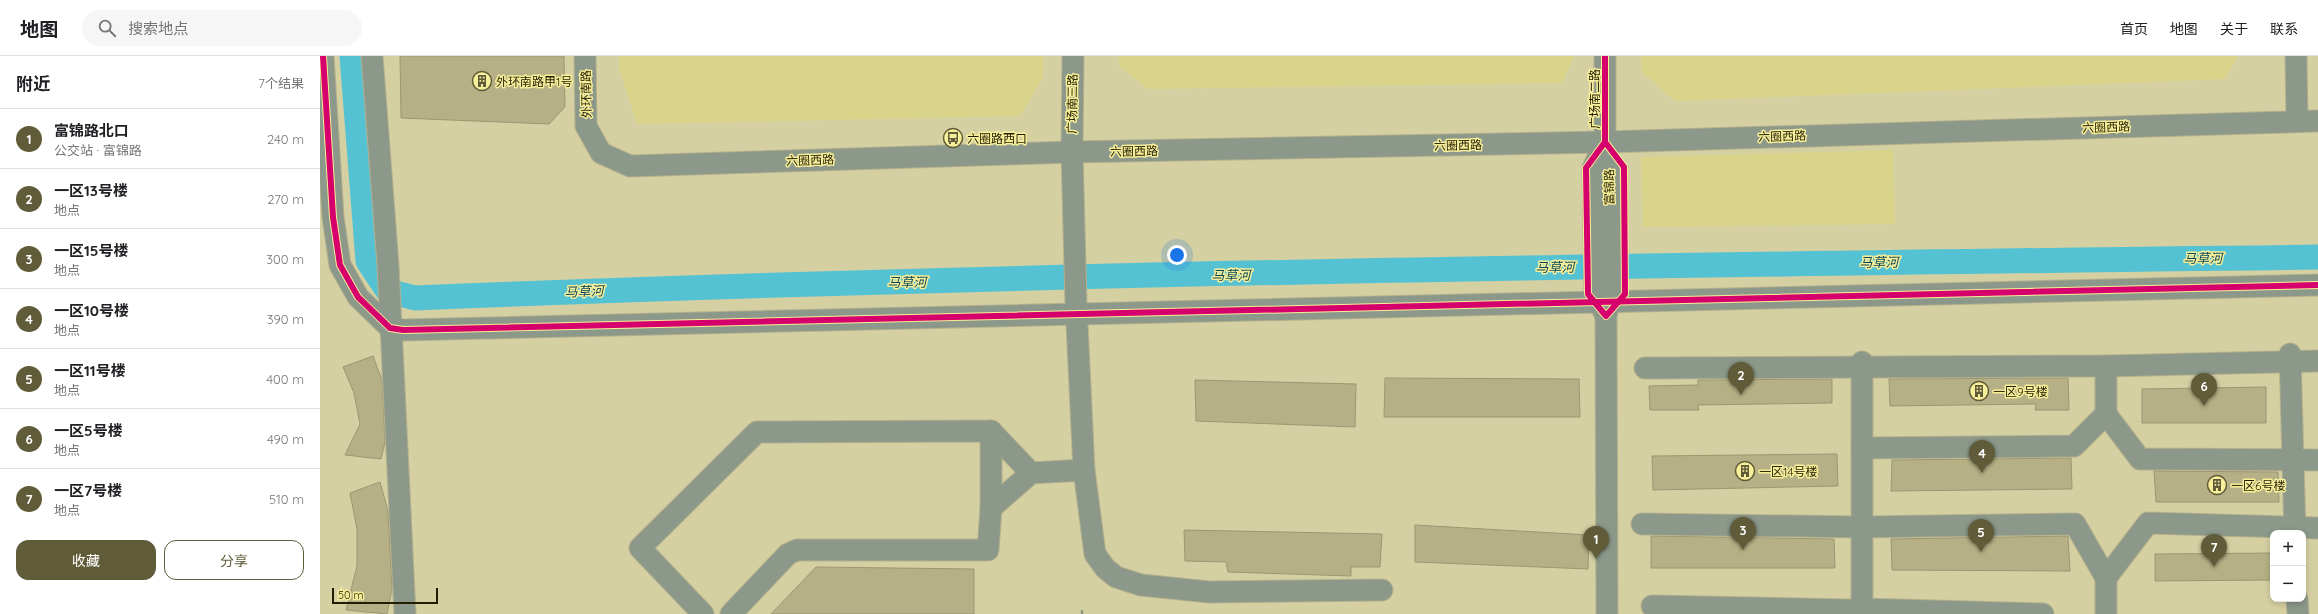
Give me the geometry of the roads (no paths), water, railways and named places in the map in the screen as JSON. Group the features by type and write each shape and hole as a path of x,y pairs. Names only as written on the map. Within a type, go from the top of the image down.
{"street":[{"path":"323,56 333,217 340,265 358,297 390,325 411,330 1076,310 1568,304 2318,285"},
{"path":"372,56 388,265 406,614"},
{"name":"外环南路","path":"585,56 586,126 601,153"},
{"name":"广场南三路","path":"1073,56 1072,152 1076,310 1084,470 1095,554 1105,568 1116,577 1141,585 1209,592 1382,590"},
{"name":"广场南二路","path":"1605,56 1606,142"},
{"path":"2296,56 2297,121"},
{"name":"六圈西路","path":"601,153 630,166 1072,152 1606,142 2318,121"},
{"name":"富锦路","path":"1606,142 1609,168 1603,248 1607,614"},
{"path":"1604,302 2318,298"},
{"path":"1645,368 1862,364 2106,366 2290,358 2318,361"},
{"path":"2290,358 2295,530"},
{"path":"1859,612 1862,527 1862,364"},
{"path":"2106,366 2106,414 2140,459 2318,460"},
{"path":"1862,448 2074,446 2106,414"},
{"path":"703,614 640,548 756,432 991,431 1031,473"},
{"path":"731,614 788,554 797,550 988,550 991,508 991,431"},
{"path":"991,508 1031,473 1084,470"},
{"path":"2106,578 2148,523 2295,530 2318,528"},
{"path":"1642,524 1862,527 2075,524 2106,578 2106,614"},
{"path":"2297,602 2298,614"},
{"path":"1652,606 1850,610 1859,612 2043,614"}],"waterway":[{"name":"马草河","path":"352,56 368,261 388,291 415,298 653,289 1129,276 1604,267 2318,257"}],"place":[{"name":"外环南路甲1号","path":"482,81"},
{"name":"六圈路西口","path":"953,138"},
{"name":"一区9号楼","path":"1979,391"},
{"name":"一区13号楼","path":"1741,395"},
{"name":"一区5号楼","path":"2204,406"},
{"name":"一区14号楼","path":"1745,471"},
{"name":"一区10号楼","path":"1982,473"},
{"name":"一区6号楼","path":"2217,485"},
{"name":"一区15号楼","path":"1743,550"},
{"name":"一区11号楼","path":"1981,552"},
{"name":"富锦路北口","path":"1596,559"},
{"name":"一区7号楼","path":"2214,567"}]}
